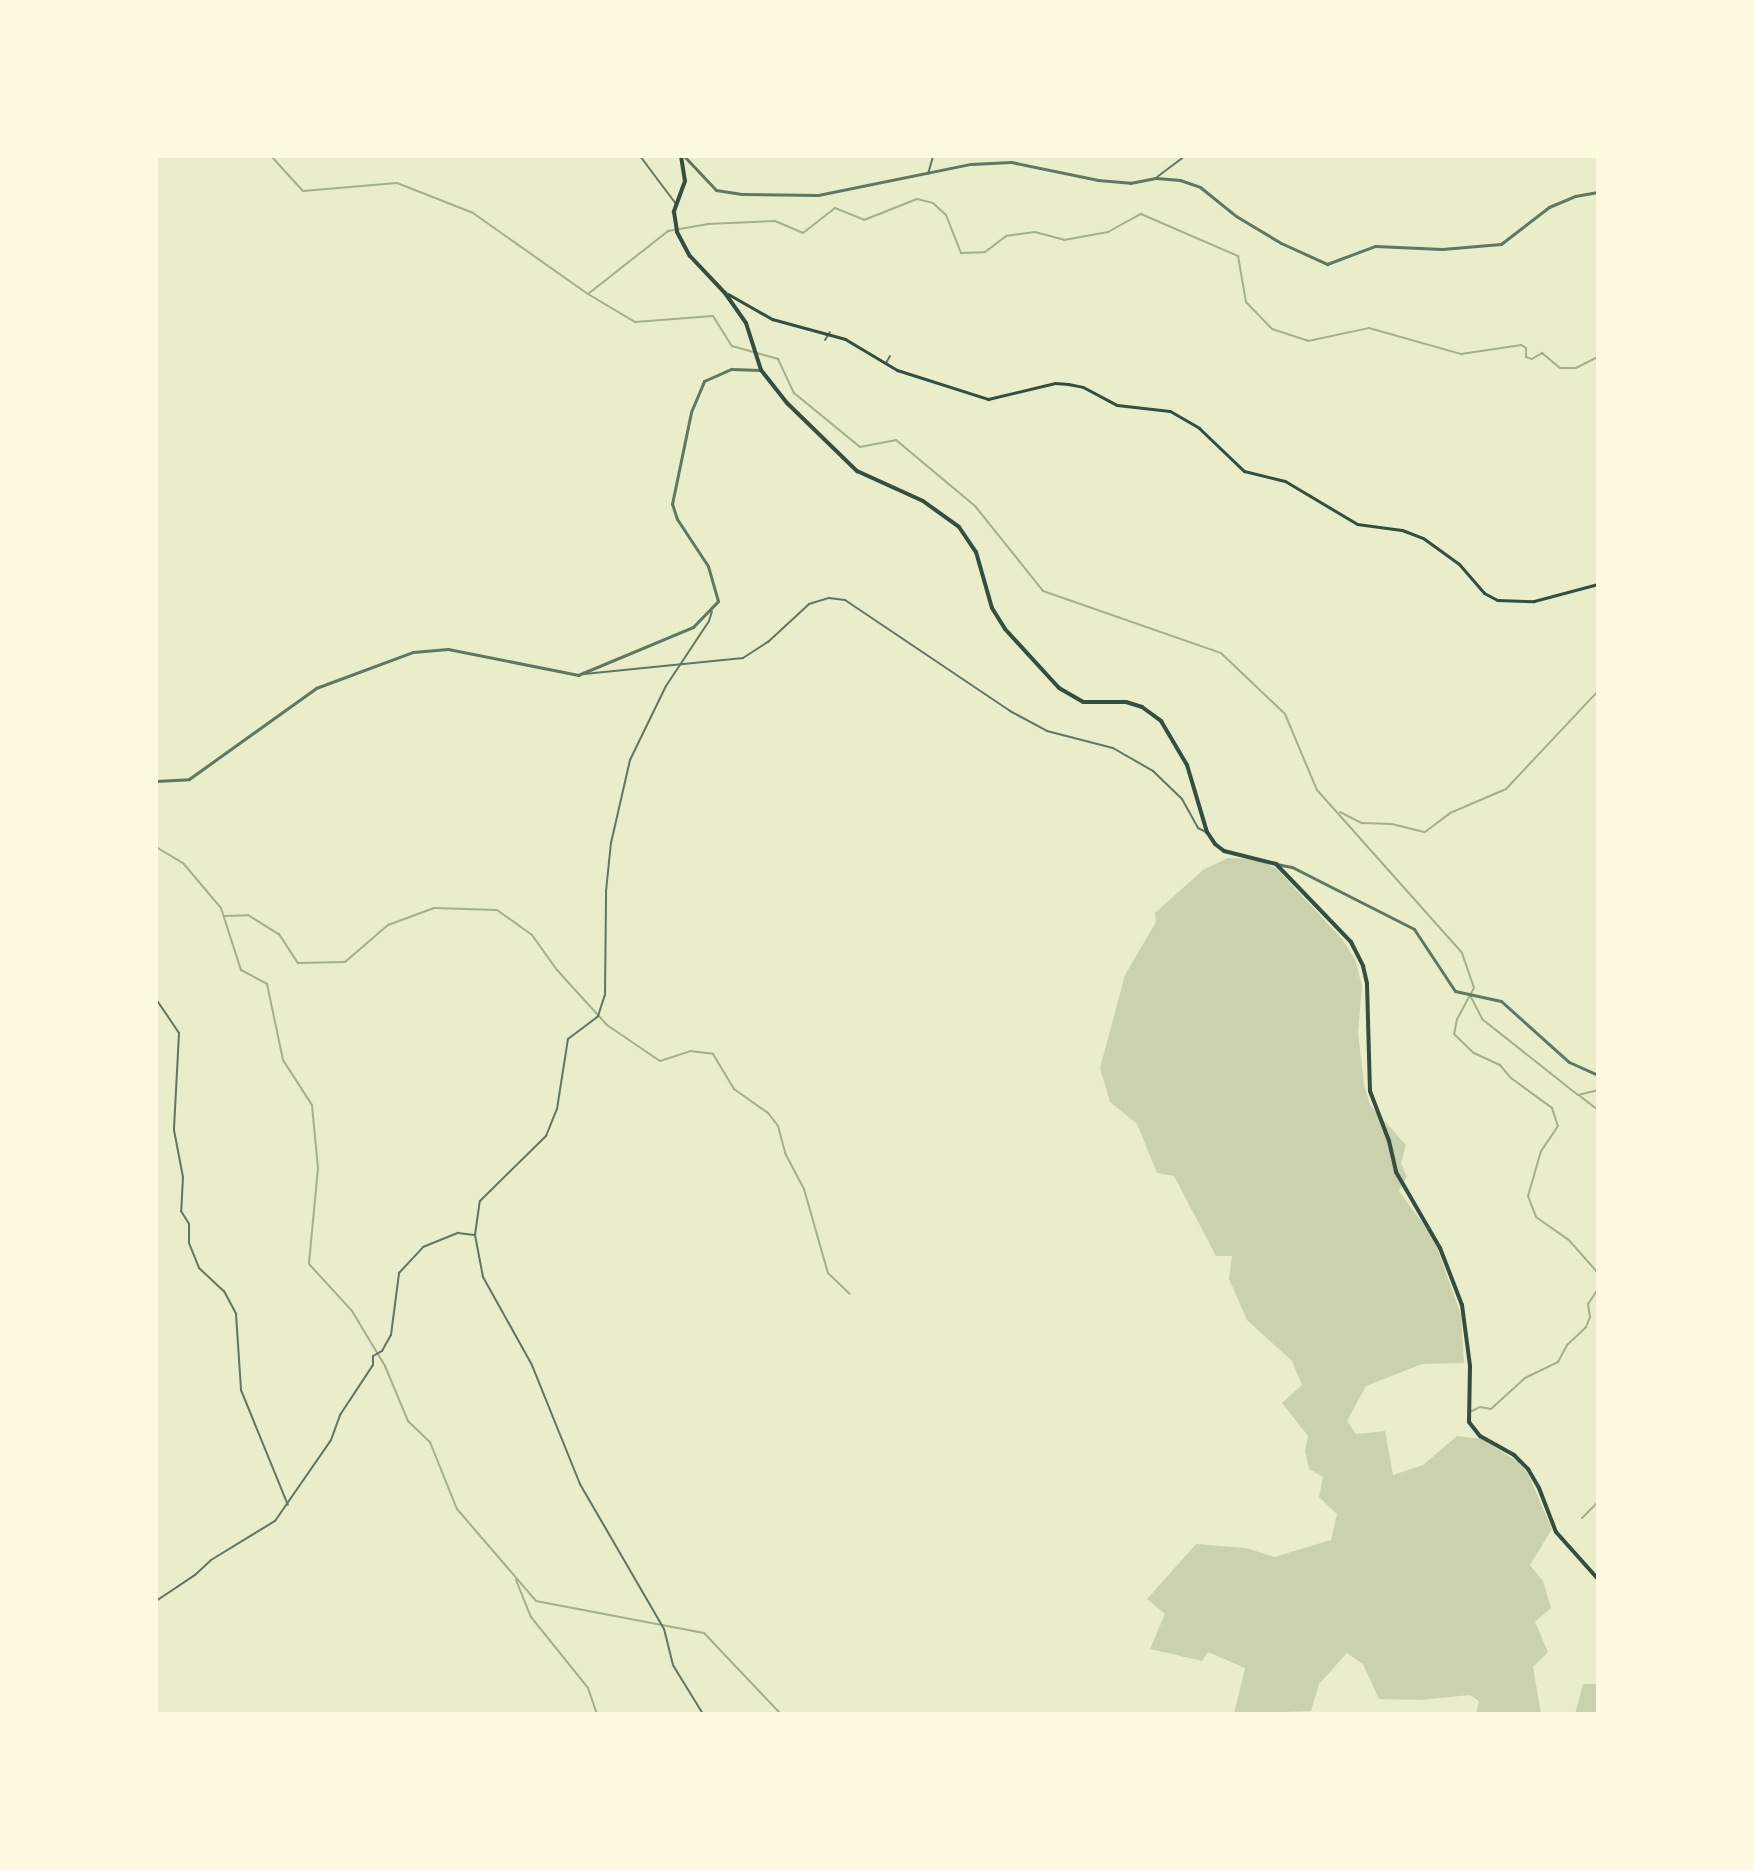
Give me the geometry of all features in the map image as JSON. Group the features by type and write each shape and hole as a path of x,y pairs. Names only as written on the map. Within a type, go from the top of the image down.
{"main road":[{"path":"686,157 685,181 674,212 677,232 690,256 725,293 746,323 761,370 787,403 847,463 923,501 959,527 976,552 992,608 1005,629 1059,688 1071,699 1083,702 1126,702 1142,707 1161,721 1187,765 1207,832 1224,851 1276,864 1351,942 1363,966 1367,984 1370,1091 1389,1141 1396,1172 1440,1248 1462,1305 1470,1366 1469,1422 1480,1436 1514,1455 1528,1469 1548,1508 1556,1532 1598,1579"},
{"path":"725,293 772,319 830,332 885,364 988,399 1055,383 1083,387 1117,405 1170,411 1199,428 1244,471 1285,481 1357,524 1402,530 1423,538 1459,564 1474,583 1497,600 1534,601 1598,584"}],"street":[{"path":"640,156 677,205"},
{"path":"928,174 933,156"},
{"path":"1156,178 1185,156"},
{"path":"686,157 716,190 742,194 802,196 971,164 1011,162 1098,180 1130,183 1156,178 1194,184 1258,229 1313,260 1327,264 1375,246 1442,249 1501,244 1549,207 1575,196 1598,192"},
{"path":"825,340 830,332"},
{"path":"885,364 890,356"},
{"path":"703,1714 673,1665 664,1629 580,1484 532,1365 483,1277 475,1235 480,1201 546,1136 557,1109 568,1039 598,1016 605,995 606,891 618,802 630,760 666,686 718,601 708,566 677,519 672,504 691,412 704,381 731,369 761,370"},
{"path":"937,377 937,383"},
{"path":"156,781 189,779 316,688 413,652 448,649 566,675 743,658 768,642 809,604 829,598 845,600 1010,711 1047,731 1113,748 1153,771 1182,799 1198,828 1207,832"},
{"path":"584,674 679,635 712,611"},
{"path":"1276,864 1292,867 1414,929 1432,951 1452,988 1510,1006 1569,1062 1598,1075"},
{"path":"156,999 179,1033 174,1130 183,1177 181,1211 189,1224 189,1243 199,1268 224,1291 236,1314 241,1390 288,1505"},
{"path":"156,1601 195,1575 211,1560 275,1521 331,1440 340,1415 373,1365 373,1356 382,1351 391,1335 399,1273 423,1247 458,1233 475,1235"}],"green space":[{"path":"1228,858 1257,859 1276,868 1342,939 1355,959 1362,986 1358,1033 1364,1084 1370,1105 1406,1145 1401,1163 1407,1177 1399,1191 1434,1239 1461,1315 1464,1363 1422,1364 1366,1386 1347,1421 1356,1434 1385,1431 1393,1475 1423,1465 1457,1436 1482,1439 1518,1462 1528,1474 1552,1529 1530,1565 1543,1581 1551,1608 1535,1622 1548,1652 1533,1667 1541,1714 1476,1714 1479,1701 1470,1695 1420,1700 1379,1699 1363,1664 1347,1653 1319,1684 1311,1711 1234,1714 1245,1668 1208,1652 1202,1661 1150,1649 1165,1614 1147,1599 1196,1544 1246,1548 1274,1557 1331,1540 1337,1514 1319,1497 1323,1477 1309,1469 1305,1451 1308,1436 1282,1403 1302,1385 1292,1361 1247,1320 1229,1279 1232,1256 1216,1256 1174,1176 1157,1173 1137,1124 1110,1102 1100,1068 1125,975 1156,922 1155,913 1203,870"},
{"path":"1583,1684 1598,1684 1598,1714 1575,1714"}],"waterway":[{"path":"271,156 303,191 397,183 473,213 588,294 668,231 708,224 775,221 803,233 835,208 864,220 917,199 933,203 946,215 961,253 985,252 1006,236 1035,232 1064,240 1108,232 1141,214 1238,256 1246,302 1272,329 1308,341 1369,328 1461,354 1521,345 1526,348 1526,357 1532,359 1542,353 1560,368 1576,368 1598,357"},
{"path":"588,294 635,322 713,316 732,346 778,359 794,393 860,447 896,440 975,506 1043,591 1221,653 1285,714 1317,790 1462,953 1474,988 1470,995 1482,1019 1578,1095 1598,1090"},
{"path":"1340,812 1362,823 1392,824 1425,832 1450,813 1506,789 1598,691"},
{"path":"156,847 183,863 221,908 241,970 267,984 283,1060 312,1105 318,1168 309,1264 352,1311 385,1366 408,1421 430,1442 457,1509 536,1601 704,1633 781,1714"},
{"path":"224,916 248,915 279,934 298,963 345,962 388,925 434,908 497,910 532,935 557,970 607,1025 660,1061 690,1051 713,1054 734,1089 768,1113 778,1126 785,1153 804,1189 828,1273 850,1294"},
{"path":"1470,995 1457,1019 1454,1034 1474,1053 1500,1065 1511,1078 1552,1108 1558,1126 1541,1151 1528,1196 1536,1217 1568,1239 1598,1273"},
{"path":"1580,1096 1598,1110"},
{"path":"1472,1411 1480,1407 1491,1409 1525,1378 1558,1362 1567,1345 1586,1327 1590,1317 1588,1304 1598,1289"},
{"path":"1582,1518 1598,1502"},
{"path":"516,1580 531,1617 588,1688 597,1714"}]}
